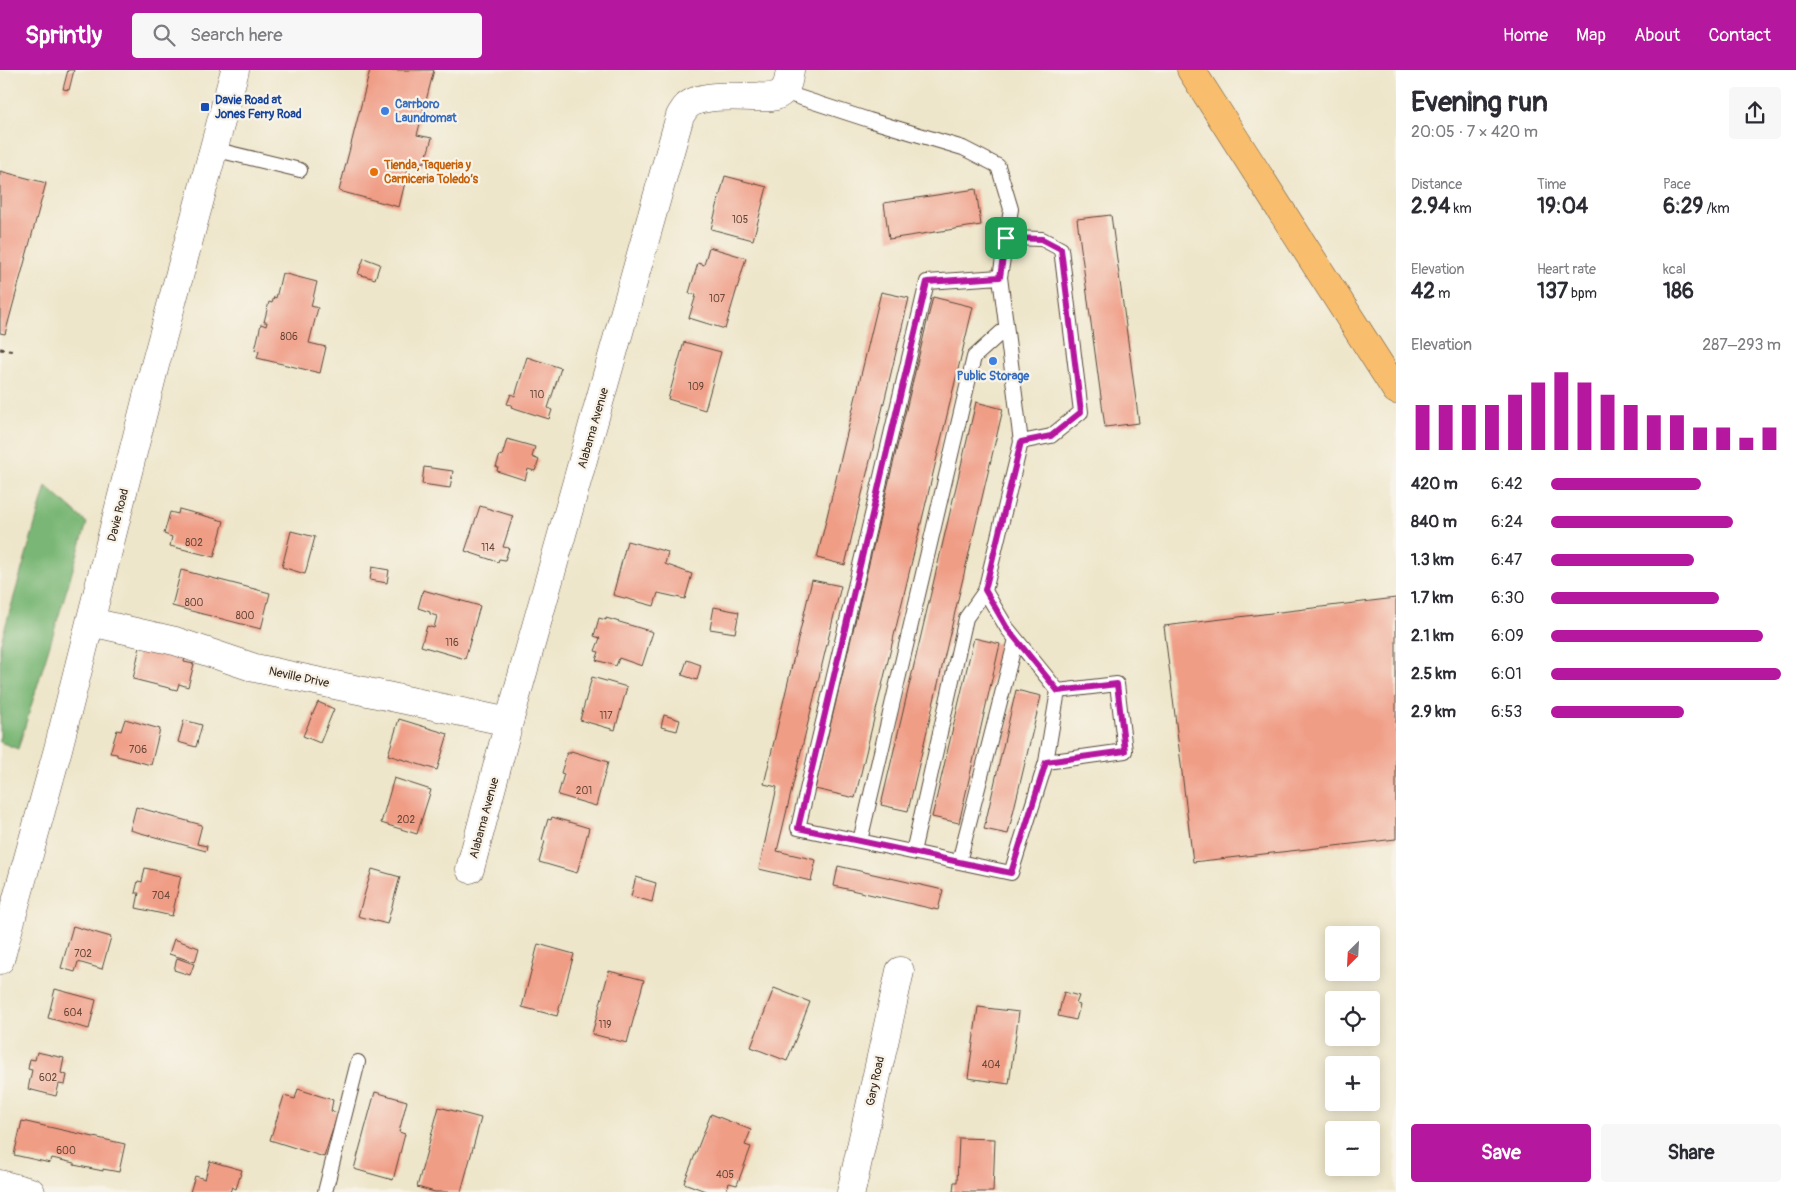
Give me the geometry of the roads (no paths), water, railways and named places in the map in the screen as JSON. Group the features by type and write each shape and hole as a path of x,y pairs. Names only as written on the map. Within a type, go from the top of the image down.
{"highway":[{"path":"1191,70 1396,390"}],"street":[{"name":"Davie Road","path":"0,960 58,749 158,356 235,70"},
{"name":"Alabama Avenue","path":"470,869 509,722 680,116 685,107 703,98 772,98 786,81"},
{"name":"Neville Drive","path":"91,622 175,640 255,668 509,722"},
{"name":"Gary Road","path":"851,1192 900,971"},
{"path":"0,1184 31,1192"}],"lane":[{"path":"786,81 963,148 998,166 1011,209 1000,277 1021,442 985,590 966,618 913,852"},
{"path":"213,149 300,170"},
{"path":"1006,238 1042,239 1061,249 1081,412 1051,436 1021,442"},
{"path":"985,590 1007,628 1058,691 1046,762 1011,873 798,828 927,282 1000,277"},
{"path":"860,841 974,357 1006,328"},
{"path":"959,862 1016,639"},
{"path":"1046,762 1125,751 1117,684 1058,691"},
{"path":"325,1192 358,1062"}],"place":[{"name":"Davie Road at Jones Ferry Road","path":"205,107"},
{"name":"Carrboro Laundromat","path":"385,111"},
{"name":"Tienda, Taqueria y Carniceria Toledo’s","path":"374,172"},
{"name":"Public Storage","path":"993,361"}]}
